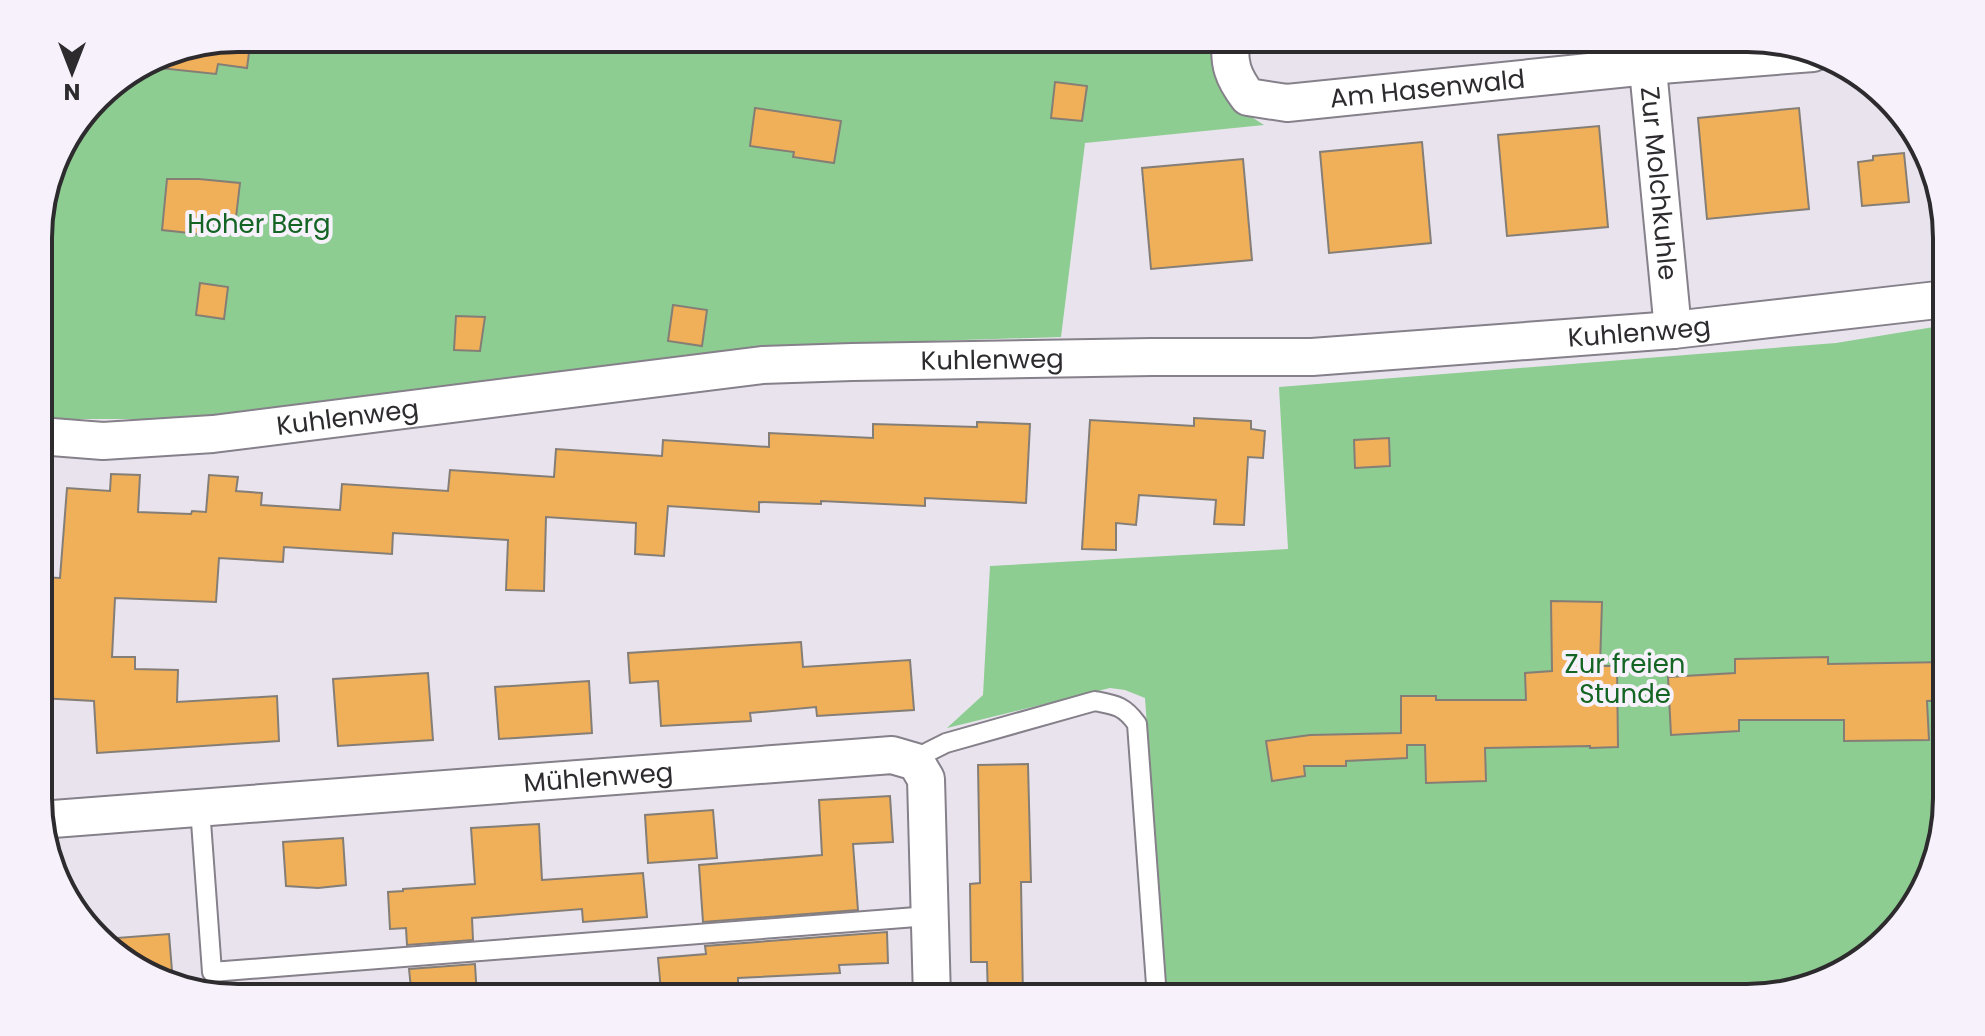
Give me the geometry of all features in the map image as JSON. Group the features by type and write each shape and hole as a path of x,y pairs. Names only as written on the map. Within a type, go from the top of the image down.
{"street":[{"name":"Am Hasenwald","path":"1230,52 1234,78 1248,97 1287,103 1646,52 1755,53"},
{"name":"Zur Molchkuhle","path":"1646,52 1673,330"},
{"name":"Kuhlenweg","path":"52,437 103,441 213,434 762,365 1312,357 1673,330 1933,300"},
{"name":"Mühlenweg","path":"54,819 892,755 916,762"},
{"path":"916,762 926,779 931,984"}],"lane":[{"path":"916,762 946,743 1095,701 1114,704 1128,712 1137,724 1156,984"},
{"path":"200,808 212,972 929,916"}],"green space":[{"name":"Hoher Berg","path":"226,52 1219,52 1233,105 1264,125 1085,143 1061,337 769,346 190,419 52,419 52,226 58,190 77,145 103,112 112,112 115,98 167,66 190,58"},
{"name":"Zur freien Stunde","path":"1933,327 1933,810 1923,858 1902,901 1870,938 1829,965 1807,974 1759,984 1165,984 1145,698 1110,688 947,728 983,695 990,566 1288,549 1279,387 1836,343"}],"building":[{"path":"249,52 247,68 218,64 216,74 162,68 190,58"},
{"path":"1055,82 1087,86 1082,121 1051,118"},
{"path":"755,108 841,121 834,163 793,157 794,152 750,146"},
{"path":"1799,108 1809,209 1707,219 1698,118"},
{"path":"1599,126 1608,227 1507,236 1498,135"},
{"path":"1422,142 1431,243 1329,253 1320,152"},
{"path":"1904,153 1909,202 1862,206 1858,162 1873,160 1873,156"},
{"path":"1243,159 1252,260 1151,269 1142,168"},
{"path":"167,179 240,183 235,226 199,222 198,234 162,230"},
{"path":"200,283 228,287 224,319 196,315"},
{"path":"673,305 707,310 702,346 668,341"},
{"path":"456,316 485,317 480,351 454,350"},
{"path":"1194,418 1251,421 1251,429 1265,431 1263,458 1248,457 1244,525 1214,524 1216,500 1139,495 1136,525 1116,523 1116,550 1082,549 1090,420 1194,426"},
{"path":"977,422 1030,424 1026,503 925,498 925,506 821,501 821,504 759,502 759,512 668,506 664,556 635,554 636,523 546,517 544,591 506,590 508,540 393,533 392,554 284,547 283,562 219,558 216,602 115,598 112,657 135,657 135,669 178,670 177,702 277,696 279,741 97,753 94,701 52,699 52,578 60,578 67,488 110,491 111,474 140,475 138,512 206,512 209,475 238,477 236,491 262,493 261,505 340,510 342,484 448,491 450,470 554,477 556,449 662,456 663,440 769,447 769,433 873,438 873,424 977,427"},
{"path":"1389,438 1390,466 1355,468 1354,440"},
{"path":"1551,601 1602,602 1600,666 1617,666 1618,747 1485,748 1486,781 1426,783 1425,745 1407,745 1407,758 1346,761 1346,766 1304,766 1305,776 1272,781 1266,741 1310,735 1401,733 1401,696 1436,696 1436,700 1526,700 1525,673 1552,671"},
{"path":"801,642 803,667 910,660 914,710 817,716 816,707 750,713 751,721 661,726 658,681 630,683 628,653"},
{"path":"1828,657 1828,664 1933,662 1933,701 1927,701 1929,740 1844,741 1844,720 1739,720 1739,731 1671,735 1668,677 1735,673 1735,659"},
{"path":"428,673 433,740 338,746 333,679"},
{"path":"589,681 592,733 499,739 495,687"},
{"path":"1028,764 1031,882 1021,882 1023,984 988,984 987,962 971,962 970,884 980,883 978,765"},
{"path":"890,796 893,842 853,844 858,910 703,922 699,865 822,855 819,800"},
{"path":"713,810 717,858 648,863 645,815"},
{"path":"539,824 542,880 643,873 647,917 583,922 582,909 472,918 473,940 407,945 406,928 390,929 388,892 475,884 471,828"},
{"path":"343,838 346,885 318,888 286,886 283,842"},
{"path":"887,932 888,963 839,965 840,973 738,978 738,984 660,984 658,958 706,954 705,946"},
{"path":"169,934 172,972 145,959 117,938"},
{"path":"475,964 476,984 411,984 409,969"}]}
